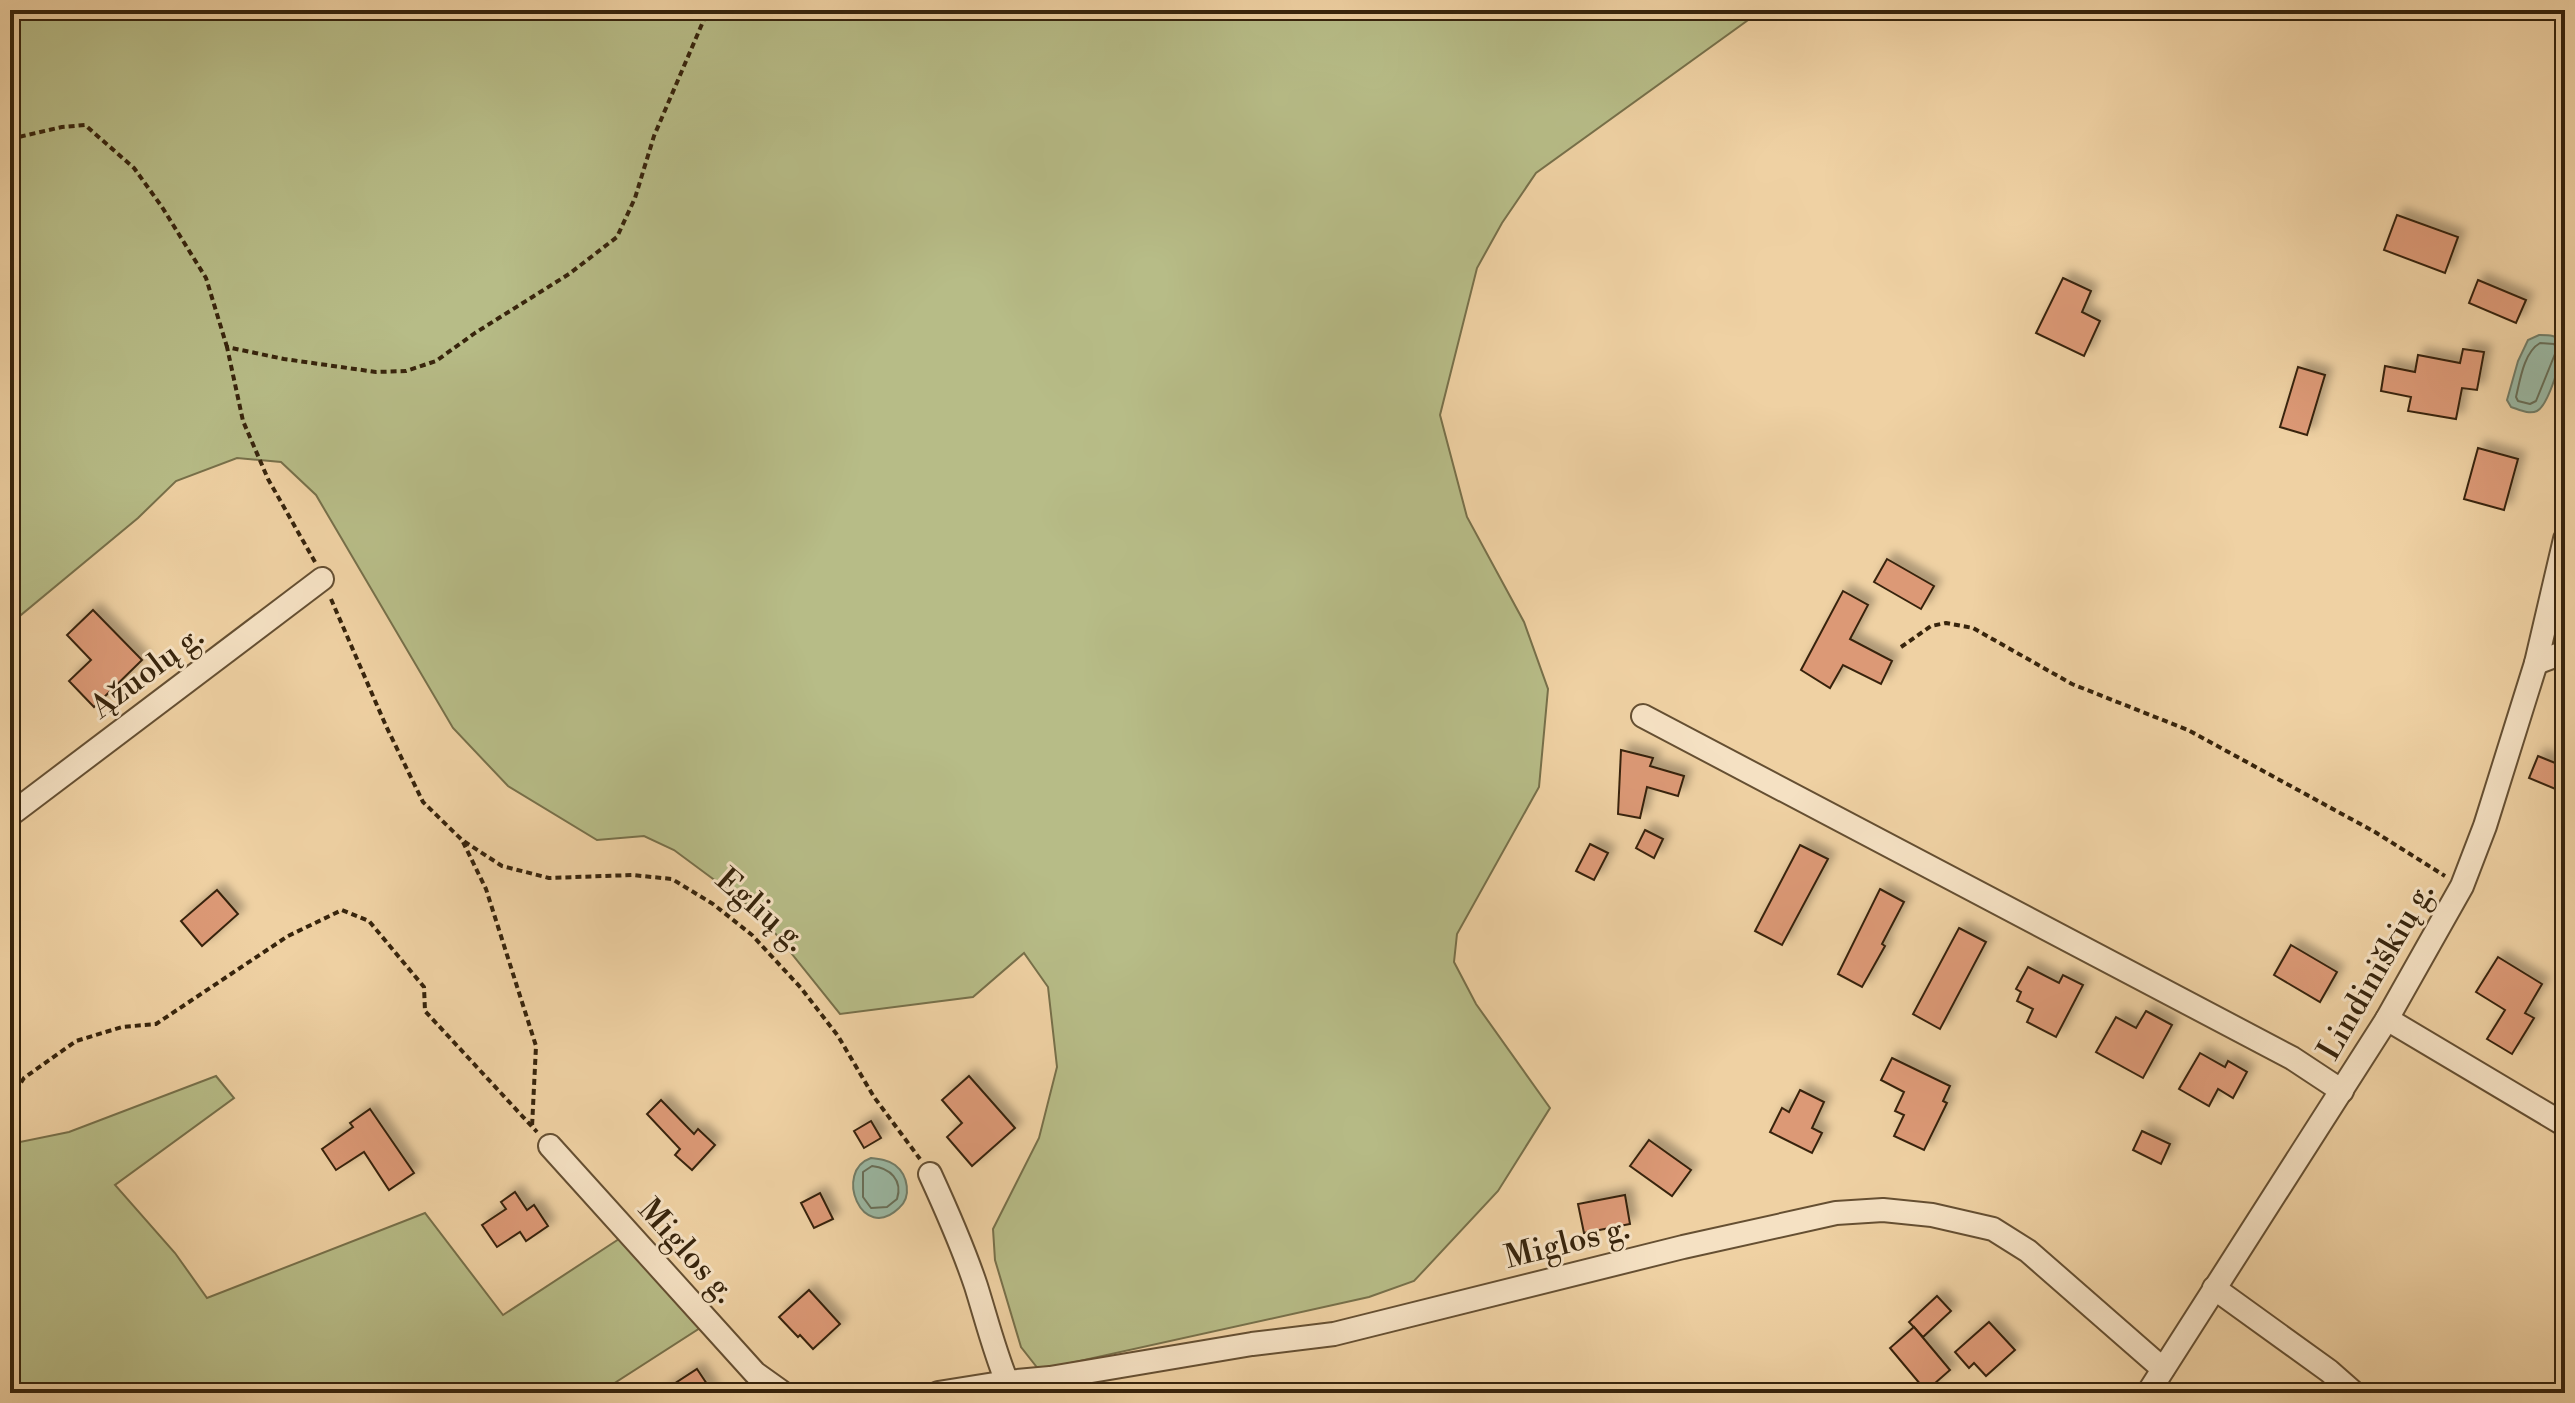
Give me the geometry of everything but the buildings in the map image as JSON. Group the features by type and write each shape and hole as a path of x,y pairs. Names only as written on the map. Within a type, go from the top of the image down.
{"street":[{"name":"Lindiniškių g.","path":"2148,1393 2387,1019 2462,886 2485,826 2536,663 2565,539"},
{"name":"Ąžuolų g.","path":"10,815 318,570"},
{"path":"2536,663 2565,652"},
{"path":"1643,716 2292,1058 2342,1091"},
{"path":"2387,1019 2565,1125"},
{"name":"Miglos g.","path":"550,1146 755,1373 783,1393"},
{"path":"930,1174 956,1231 1007,1382"},
{"name":"Miglos g.","path":"938,1393 1334,1334 1683,1247 1836,1213 1883,1210 1932,1215 1993,1229 2028,1251 2163,1369"},
{"path":"2214,1288 2329,1371 2354,1393"}],"path":[{"path":"227,347 284,359 376,372 406,371 436,361 569,274 617,237 635,198 654,136 708,10"},
{"name":"Eglių g.","path":"10,139 85,125 134,168 162,207 206,278 227,347 243,421 268,479 318,570 423,802 462,840 502,866 549,878 632,875 672,879 713,904 752,935 801,988 838,1036 874,1097 930,1174"},
{"path":"1901,647 1931,626 1946,623 1973,628 2072,684 2188,730 2375,832 2462,886"},
{"path":"462,840 486,889 536,1046 532,1127"},
{"path":"10,1099 24,1078 76,1041 122,1027 156,1024 288,936 342,910 369,921 424,987 425,1011 550,1146"}],"green space":[{"path":"10,10 1762,10 1536,173 1502,223 1477,268 1440,415 1467,517 1524,622 1548,689 1539,787 1457,934 1454,962 1476,1004 1550,1108 1498,1191 1414,1281 1369,1297 1039,1370 1021,1347 995,1260 993,1229 1039,1138 1057,1067 1048,987 1024,953 973,997 840,1014 759,913 674,850 644,836 597,840 508,786 453,728 316,495 281,462 237,458 176,481 138,518 10,624"},
{"path":"216,1076 234,1098 115,1185 175,1253 207,1298 425,1213 503,1315 622,1237 700,1328 599,1393 10,1393 10,1144 69,1132"}],"water":[{"path":"2539,335 2553,336 2564,343 2546,400 2537,411 2527,412 2511,407 2507,400 2518,361 2528,340"},
{"path":"871,1158 895,1165 907,1186 903,1203 886,1217 874,1217 864,1211 853,1189 854,1176 860,1165"}]}
